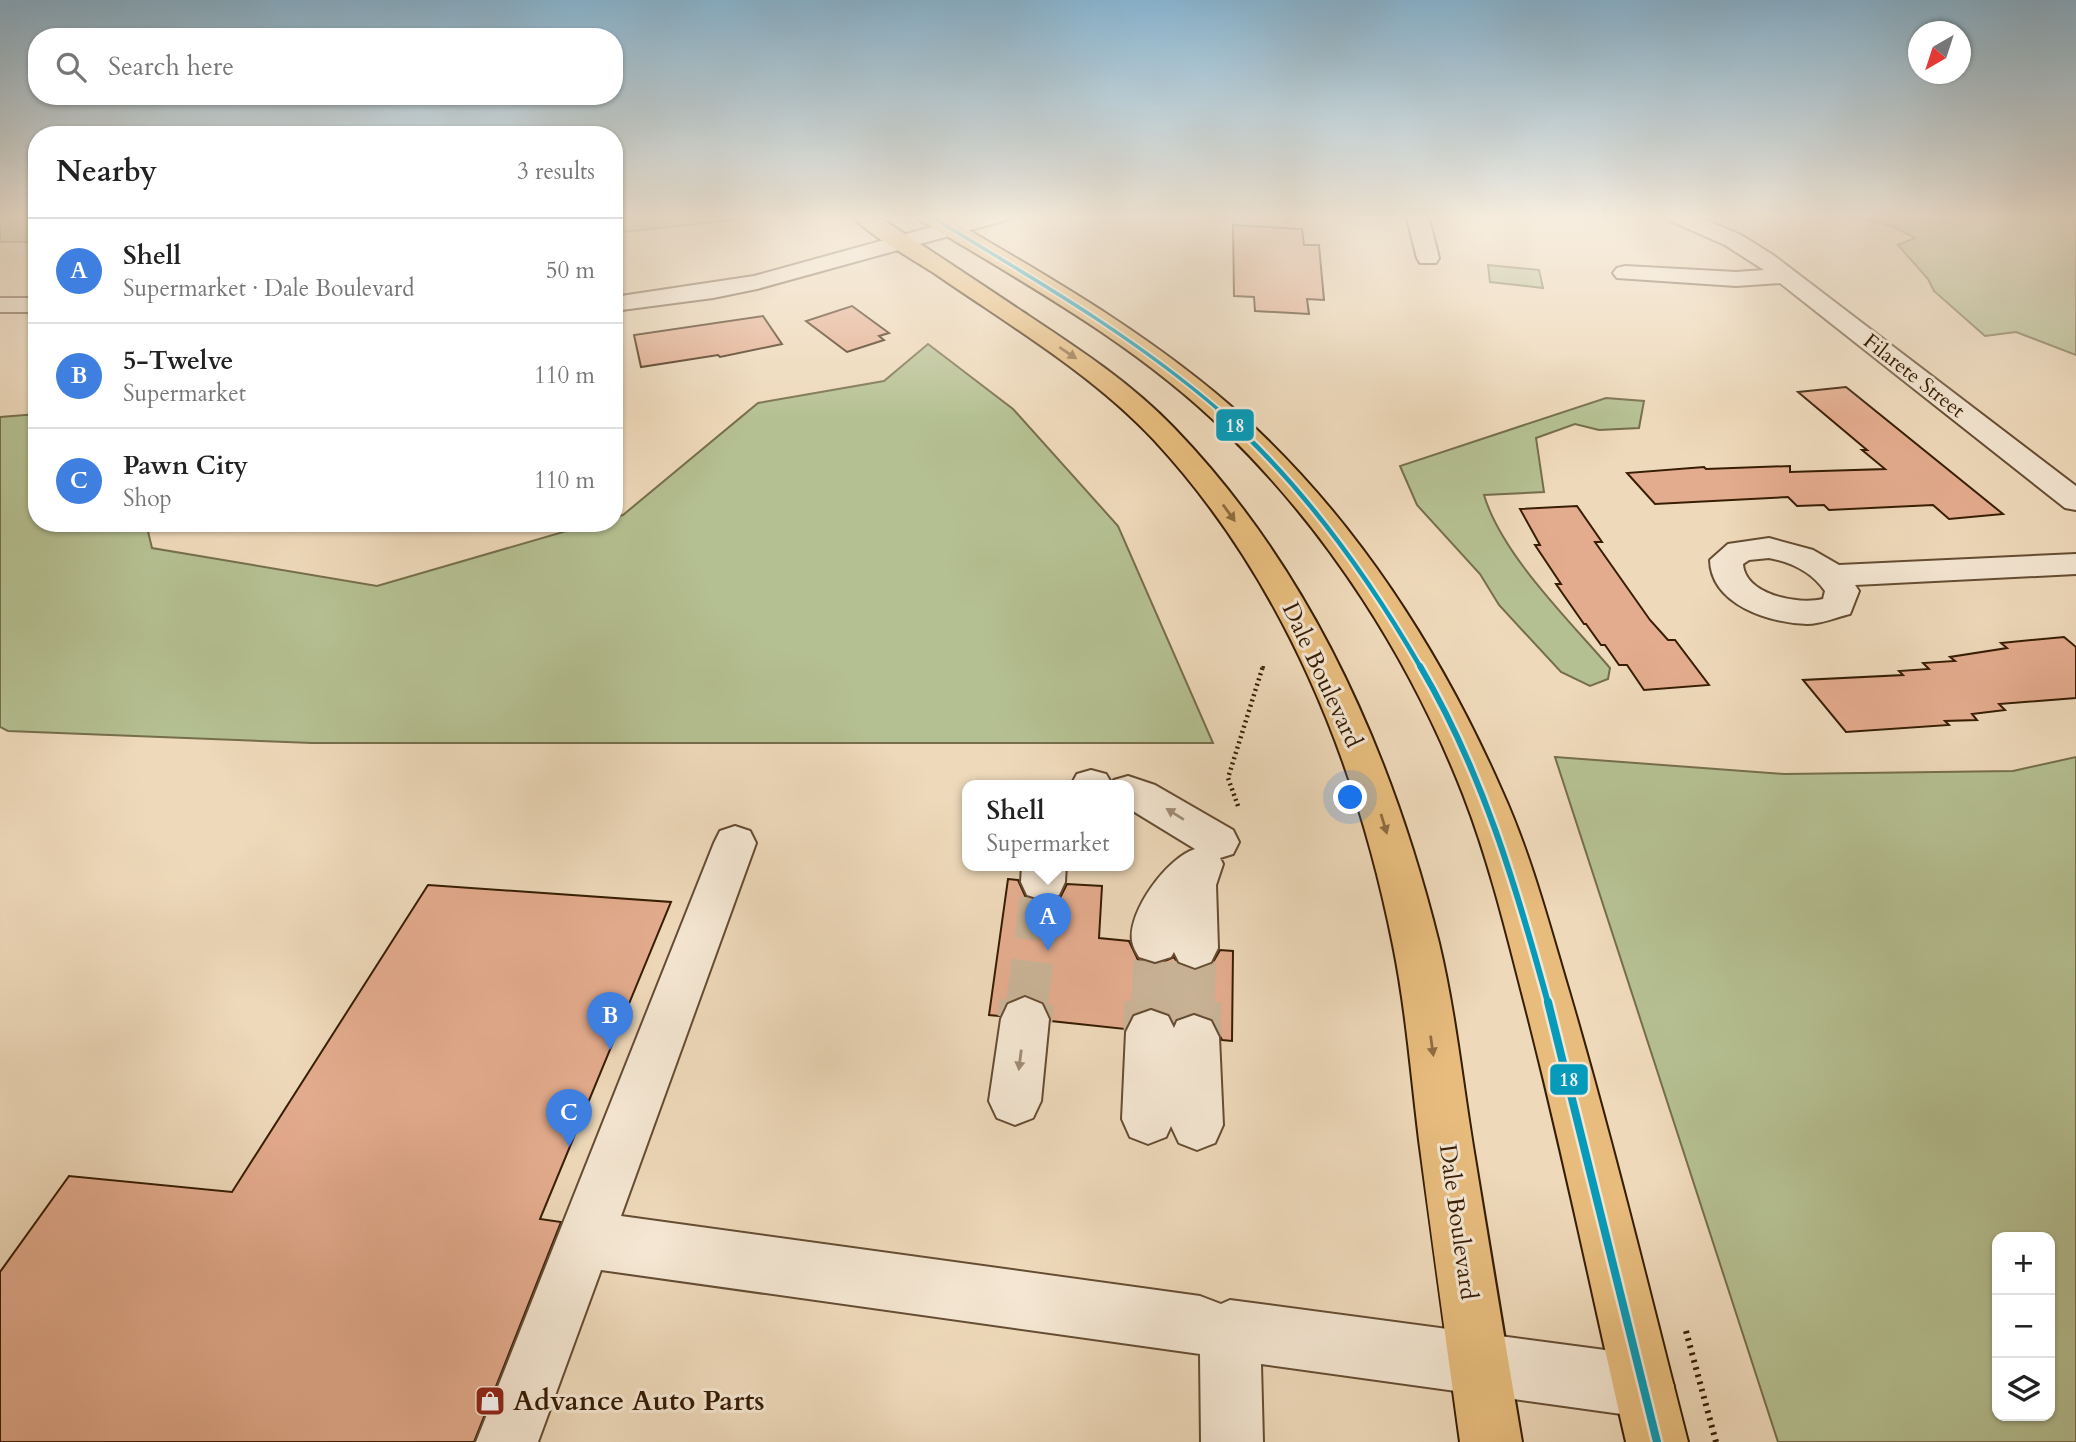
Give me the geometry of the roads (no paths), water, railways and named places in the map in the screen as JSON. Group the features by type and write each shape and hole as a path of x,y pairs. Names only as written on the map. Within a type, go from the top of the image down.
{"main road":[{"name":"Dale Boulevard","path":"963,282 1079,360 1123,395 1165,435 1217,497 1266,564 1309,638 1349,725 1385,826 1416,946 1491,1442"},
{"path":"1037,282 1137,345 1188,383 1235,425 1329,527 1380,600 1432,688 1483,792 1527,926 1574,1092 1650,1414"}],"street":[{"path":"623,303 666,299 752,282"},
{"name":"Filarete Street","path":"1794,282 2076,501"},
{"path":"0,305 28,305"},
{"path":"1832,576 2076,564"},
{"path":"1134,793 1178,815 1229,827"},
{"path":"507,1442 735,843"},
{"path":"1015,1101 1025,1019"},
{"path":"1148,1119 1173,1035 1196,1125"},
{"path":"583,1239 1200,1325"},
{"path":"1232,1442 1230,1330 1478,1364 1650,1414"}],"tunnel":[{"path":"1027,1003 1043,882"},
{"path":"1152,1003 1155,943"},
{"path":"1194,1003 1195,948"},
{"path":"1025,1019 1027,1002"},
{"path":"1151,1032 1152,1002"},
{"path":"1194,1003 1194,1037"}],"place":[{"name":"Shell","path":"1048,951"},
{"name":"5-Twelve","path":"610,1050"},
{"name":"Pawn City","path":"569,1147"},
{"name":"Advance Auto Parts","path":"490,1401"}]}
